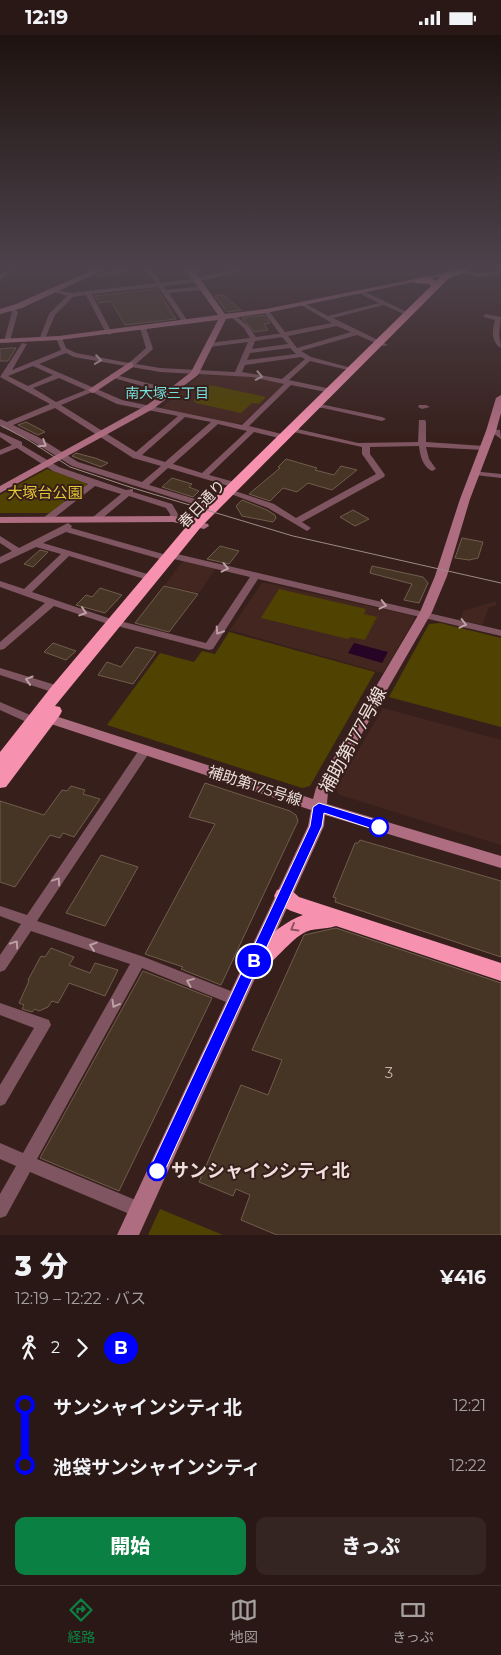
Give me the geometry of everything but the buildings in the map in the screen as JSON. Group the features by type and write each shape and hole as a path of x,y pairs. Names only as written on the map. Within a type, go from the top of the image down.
{"highway":[{"name":"春日通り","path":"292,432 323,406 398,325"},
{"name":"春日通り","path":"0,764 200,525 352,369 402,325"},
{"name":"春日通り","path":"200,525 212,507 235,490"},
{"name":"春日通り","path":"0,781 58,690 119,624 151,578 172,558"},
{"path":"284,895 292,903 501,972"},
{"path":"284,895 294,896 501,964"},
{"path":"249,971 292,928 314,920 340,919"}],"street":[{"path":"2,342 10,325"},
{"path":"42,340 48,325"},
{"path":"105,325 109,333"},
{"path":"2,342 42,340 169,325"},
{"path":"1,488 150,407 195,373 219,325"},
{"path":"244,325 253,339"},
{"path":"276,325 294,348 306,357"},
{"path":"210,345 284,335 333,325"},
{"path":"340,325 382,344"},
{"path":"497,325 495,336 501,346"},
{"path":"2,424 92,390 130,365 150,349 143,328"},
{"path":"248,351 294,348 356,333"},
{"path":"59,338 65,351"},
{"path":"238,373 253,339"},
{"path":"2,342 24,344 42,340"},
{"path":"6,376 24,344"},
{"path":"6,376 65,351 83,357 130,365 195,373 238,373 331,391"},
{"path":"244,427 287,382 306,357"},
{"path":"242,363 306,357 352,369"},
{"path":"33,364 120,402 254,429 292,432 366,446 421,444 484,448"},
{"path":"6,376 56,405 136,456 203,476 271,505 307,528"},
{"path":"28,388 62,377"},
{"path":"112,377 171,391"},
{"name":"補助第177号線","path":"128,1235 316,826 321,792 425,615 440,578 501,398"},
{"path":"323,406 382,419"},
{"path":"136,456 184,414"},
{"path":"96,519 127,494 168,466 217,421"},
{"path":"422,422 421,444 425,461 432,469"},
{"path":"2,424 90,471 212,507"},
{"path":"203,476 254,429"},
{"path":"491,431 497,432 501,437"},
{"path":"0,434 48,464 94,483 169,506 174,513 173,519"},
{"path":"0,453 19,445"},
{"path":"297,521 381,475 366,454 366,446"},
{"path":"475,473 501,476"},
{"path":"46,520 94,483"},
{"path":"0,561 36,544 67,525 96,519 173,519 200,525"},
{"path":"0,520 46,520 172,558 256,575 501,633"},
{"path":"0,539 19,552"},
{"path":"36,544 151,578"},
{"path":"26,592 68,553"},
{"path":"2,587 26,592 119,624 209,647 256,575"},
{"path":"0,647 52,602"},
{"path":"0,671 58,690"},
{"path":"0,706 40,718"},
{"name":"補助第175号線","path":"40,718 319,807 501,862"},
{"path":"0,966 145,750"},
{"path":"0,911 139,961 236,1000"},
{"path":"0,1210 139,961"},
{"path":"0,1009 44,1025 0,1099"},
{"path":"0,1151 139,1210"}],"shaded area":[{"path":"200,375 248,376 283,385 243,423 238,424 161,408"},
{"path":"183,561 216,568 199,593 165,585"},
{"path":"262,583 413,616 415,618 383,673 230,630"},
{"path":"496,601 496,606 489,607 482,625 460,620 463,611"},
{"path":"354,643 388,652 382,663 348,653"},
{"path":"383,708 501,740 501,845 340,795 336,789"}],"green space":[{"path":"210,385 266,397 259,404 252,403 241,413 196,403 193,400"},
{"name":"大塚台公園","path":"47,469 86,483 87,486 52,513 0,513 0,495"},
{"path":"279,589 366,609 364,614 377,617 365,640 350,637 348,639 261,618"},
{"path":"440,623 501,638 501,727 389,697 429,624"},
{"path":"229,632 375,672 310,786 302,788 107,725 160,653 194,662 202,651 215,654"},
{"path":"160,1209 223,1235 148,1235"}],"tram line":[{"path":"0,425 30,441 70,467 133,488 293,536 501,583"}],"bus line":[{"name":"B","path":"157,1171 316,826 319,807 379,827"}],"place":[{"name":"サンシャインシティ北","path":"157,1171"}],"district":[{"name":"南大塚三丁目","path":"167,393"}]}
